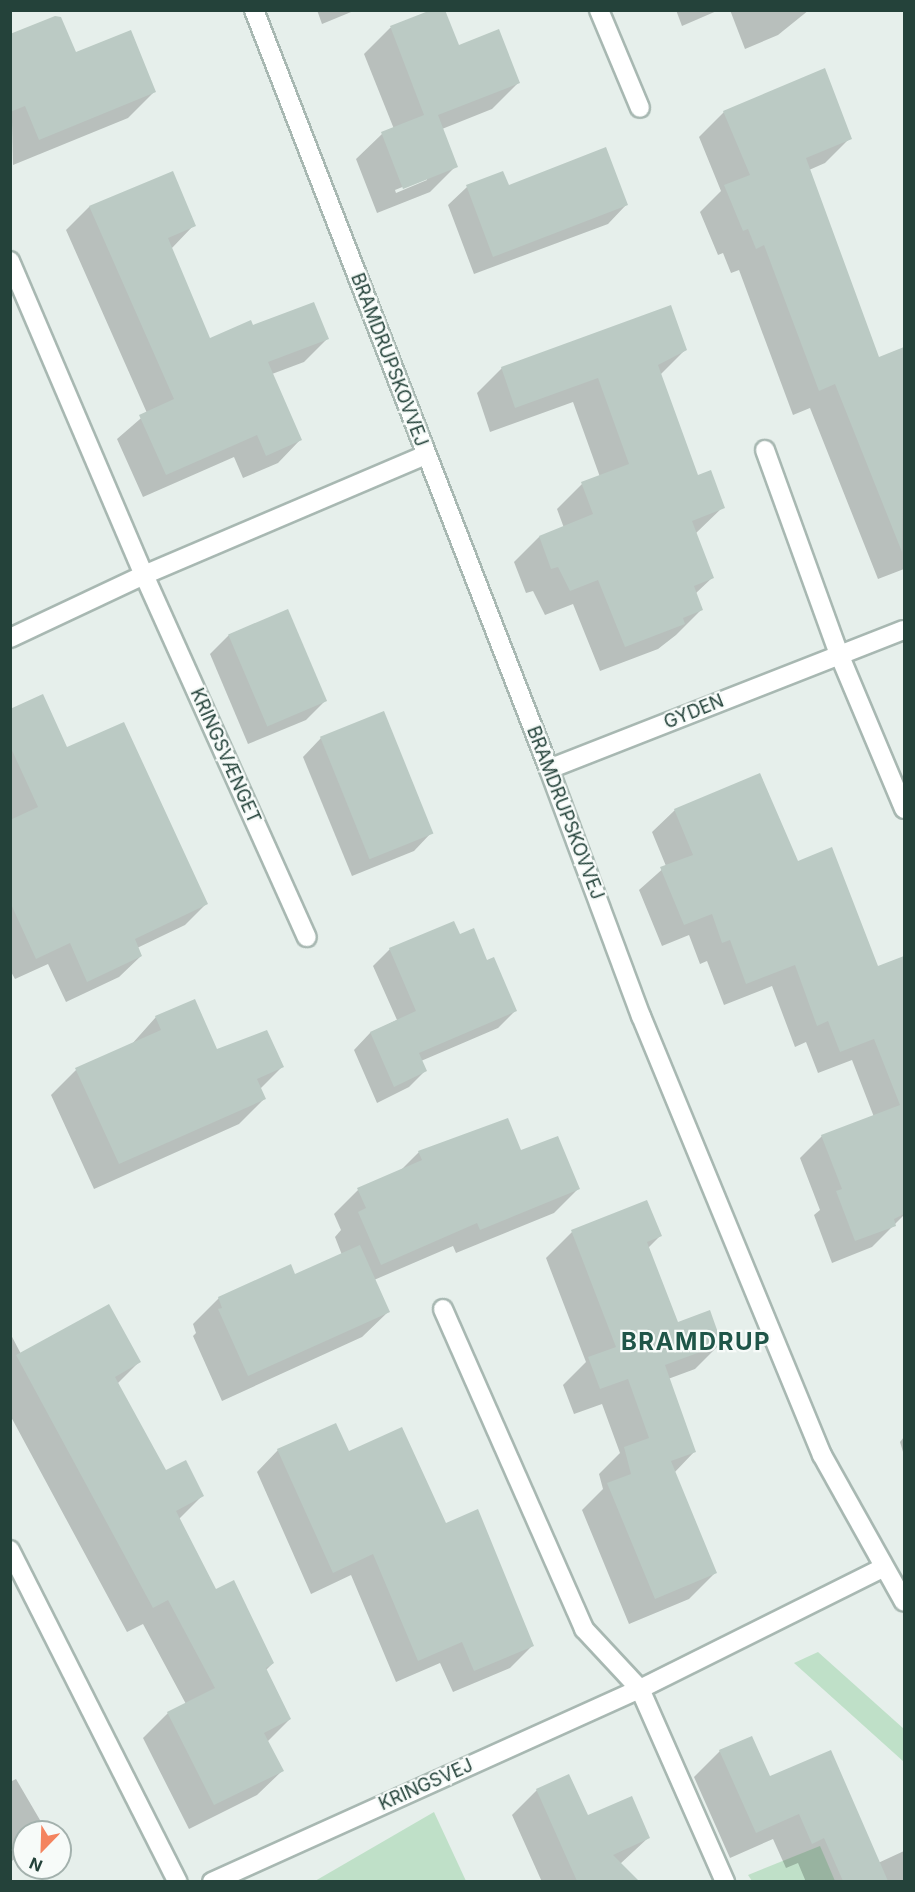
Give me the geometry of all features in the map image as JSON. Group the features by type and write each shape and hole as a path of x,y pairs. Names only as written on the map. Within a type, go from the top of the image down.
{"street":[{"name":"BRAMDRUPSKOVVEJ","path":"254,10 425,455 549,769 641,1016 822,1455 904,1602"},
{"path":"599,10 640,108"},
{"name":"KRINGSVÆNGET","path":"10,261 144,575 307,937"},
{"path":"765,450 839,654 904,809"},
{"path":"10,638 144,575 425,455"},
{"name":"GYDEN","path":"549,769 904,630"},
{"path":"443,1309 584,1629 640,1689 725,1881"},
{"path":"10,1550 178,1881"},
{"name":"KRINGSVEJ","path":"212,1881 640,1689 883,1568"}],"green space":[{"path":"818,1652 904,1729 904,1762 794,1663"},
{"path":"434,1812 466,1881 315,1881"},
{"path":"820,1846 835,1881 752,1881 748,1875"}],"building":[{"path":"431,10 445,10 459,45 499,29 520,83 438,115 458,167 403,189 381,132 424,115 390,26"},
{"path":"55,16 61,17 76,52 131,30 156,92 39,140 25,106 10,112 10,34"},
{"path":"825,68 852,139 806,158 879,357 904,347 902,552 835,384 819,391 764,245 756,249 748,229 743,231 724,185 750,175 723,111"},
{"path":"606,147 628,205 493,257 466,185 503,171 509,185"},
{"path":"173,171 196,226 168,238 210,338 251,320 253,325 314,302 329,339 268,362 302,440 266,456 257,435 166,475 139,415 174,399 89,206"},
{"path":"671,305 687,350 658,365 698,475 711,470 725,508 692,521 714,578 694,586 703,610 683,618 685,624 625,647 598,580 570,591 558,567 551,569 539,536 593,514 581,482 629,464 598,378 515,408 501,367"},
{"path":"288,609 327,701 267,726 228,634"},
{"path":"43,694 67,747 124,722 208,904 135,939 142,956 87,982 70,943 36,959 10,902 10,820 38,807 10,746 10,709"},
{"path":"384,711 433,833 369,859 320,737"},
{"path":"760,773 798,861 832,847 878,966 904,956 904,1214 894,1219 896,1226 855,1241 836,1191 842,1189 821,1135 900,1105 874,1039 840,1052 828,1021 817,1026 795,965 746,984 730,940 722,943 712,914 684,925 660,867 693,855 674,809"},
{"path":"454,921 460,934 474,928 487,960 494,957 517,1011 419,1053 427,1071 394,1087 370,1032 416,1011 389,948"},
{"path":"195,999 217,1049 267,1030 284,1067 257,1079 266,1099 119,1164 75,1068 161,1030 155,1016"},
{"path":"508,1118 521,1150 558,1136 580,1189 480,1230 477,1223 381,1265 358,1212 366,1208 357,1188 422,1160 418,1151"},
{"path":"647,1200 662,1236 647,1242 678,1322 710,1310 722,1344 665,1365 696,1452 671,1461 717,1573 655,1599 607,1483 631,1474 624,1447 649,1438 628,1379 600,1389 588,1357 616,1347 571,1230"},
{"path":"360,1245 390,1312 248,1376 218,1309 222,1308 218,1297 291,1264 295,1274"},
{"path":"109,1304 141,1362 115,1377 166,1470 186,1460 204,1496 176,1511 216,1589 234,1580 274,1663 266,1668 291,1719 264,1733 284,1771 214,1805 167,1712 215,1688 168,1600 153,1608 16,1355"},
{"path":"336,1423 349,1451 402,1427 446,1523 478,1509 534,1646 474,1671 462,1642 418,1661 373,1554 333,1573 277,1449"},
{"path":"752,1736 770,1776 831,1750 888,1881 843,1881 824,1838 812,1844 799,1814 756,1833 719,1750"},
{"path":"569,1774 588,1815 632,1796 650,1838 613,1855 639,1881 577,1881 536,1789"}],"district":[{"name":"BRAMDRUP","path":"696,1342"}]}
